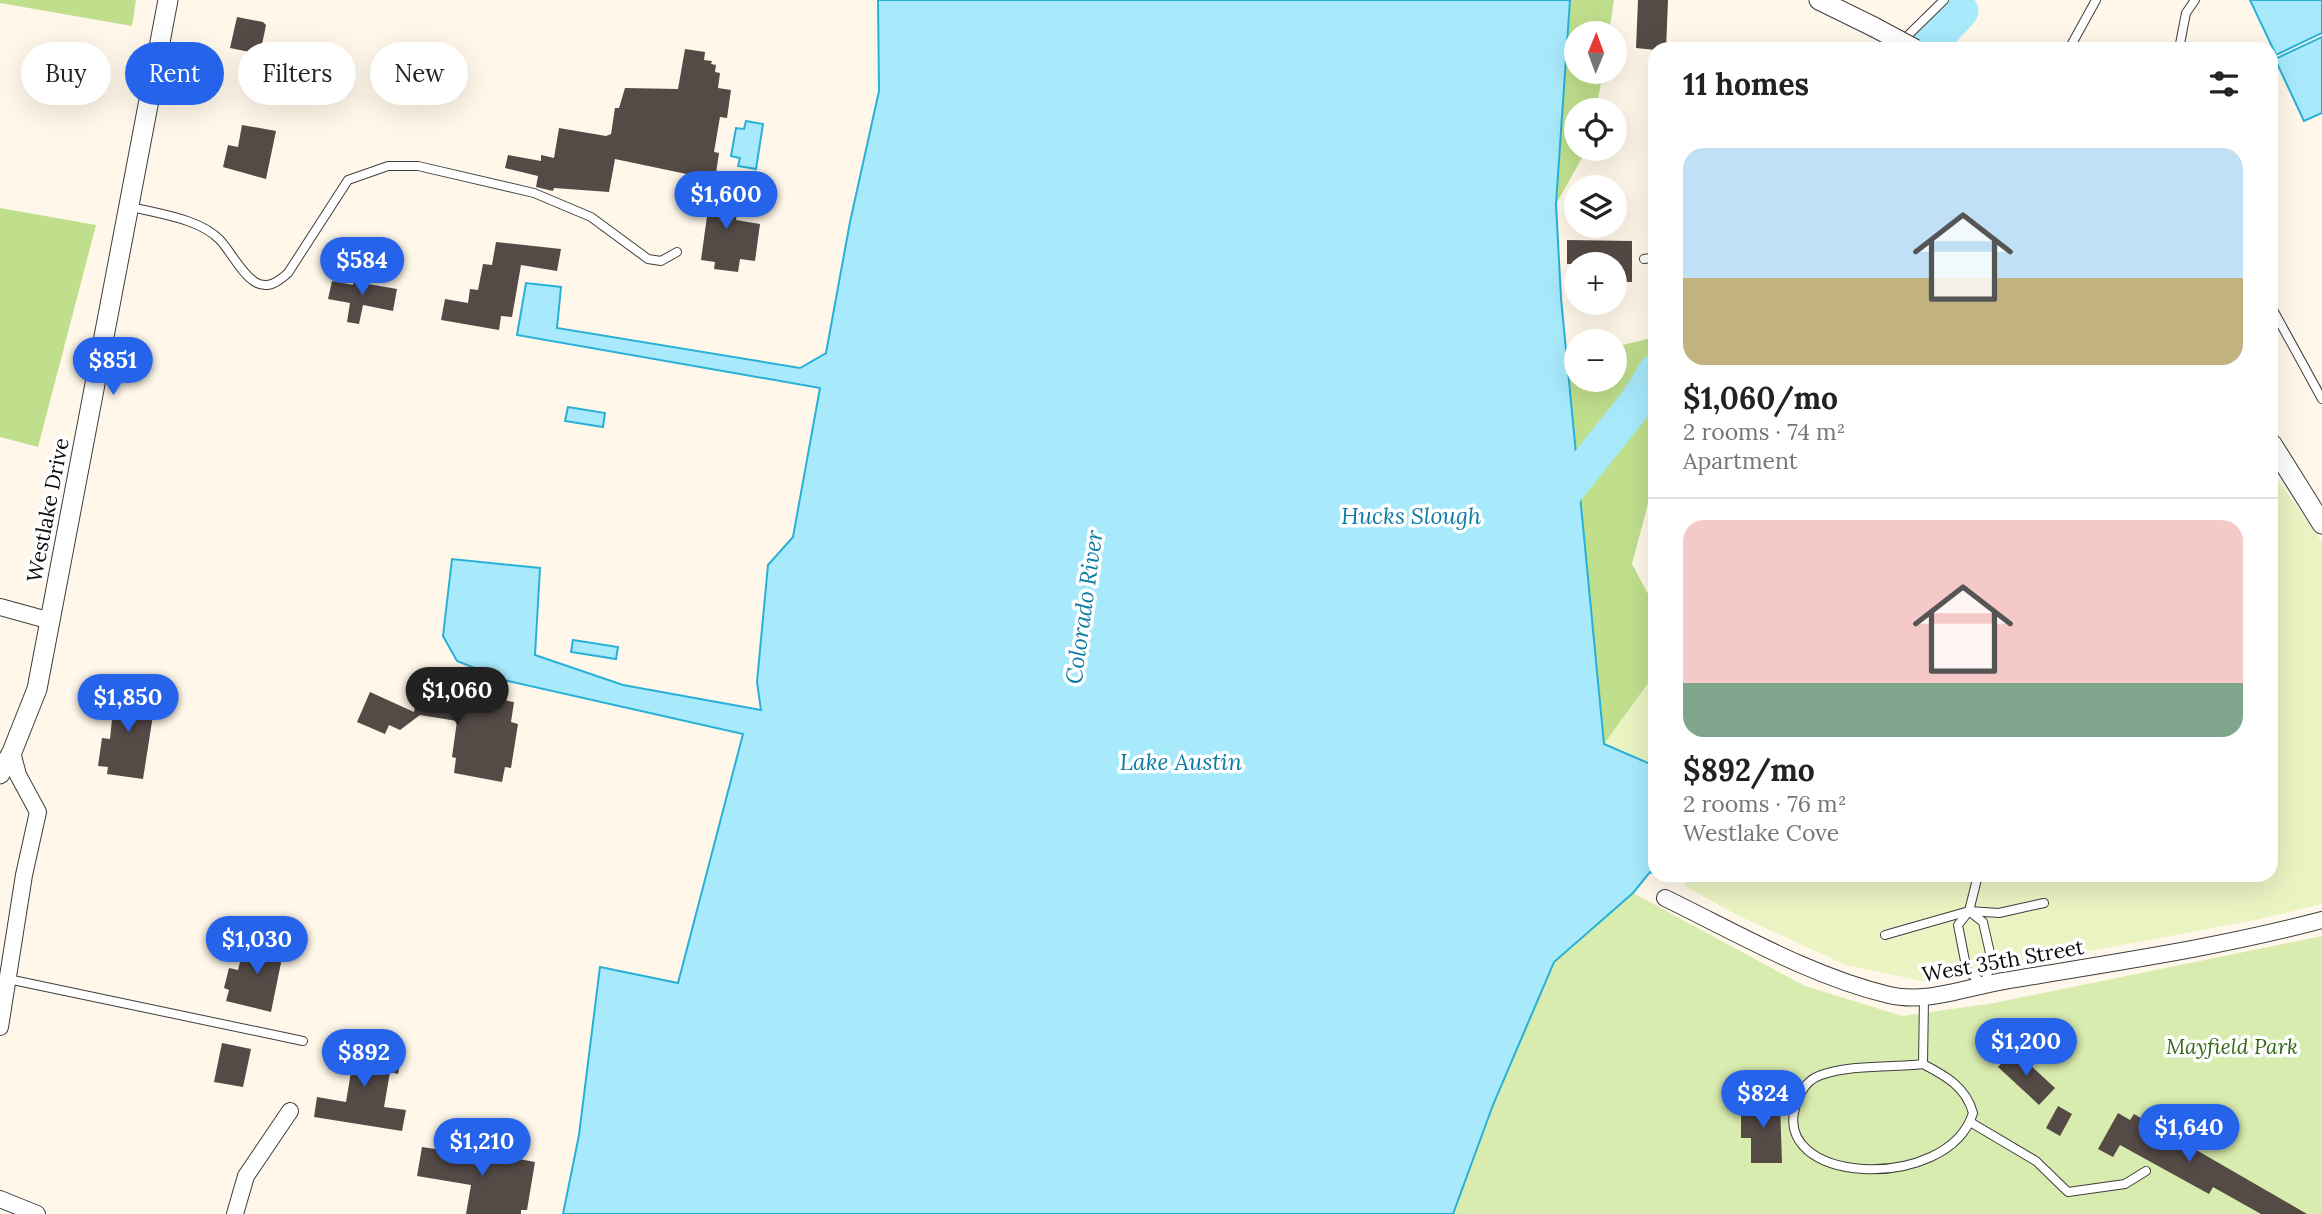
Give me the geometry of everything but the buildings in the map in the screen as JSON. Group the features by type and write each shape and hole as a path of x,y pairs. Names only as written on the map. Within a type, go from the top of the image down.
{"street":[{"name":"Westlake Drive","path":"0,774 12,752 37,689 168,0"},
{"path":"1819,0 1902,42"},
{"path":"2278,454 2322,524"},
{"path":"0,607 51,621"},
{"path":"0,1027 37,812 18,775 12,752"},
{"name":"West 35th Street","path":"1665,898 1817,972 1891,995 1924,998 1984,984 2196,949 2322,920"},
{"path":"235,1214 246,1176 290,1111"},
{"path":"0,1199 37,1214"}],"lane":[{"path":"1901,42 1944,0"},
{"path":"2073,42 2096,0"},
{"path":"2180,42 2186,13 2195,0"},
{"path":"128,206 191,223 217,237 255,282 268,285 278,282 288,273 348,180 388,166 418,166 534,193 592,217 648,259 661,261 677,253"},
{"path":"1644,259 1648,258"},
{"path":"2278,319 2322,399"},
{"path":"1969,911 1983,922 1992,962 1984,984 1966,971 1958,925 1969,911 1976,882"},
{"path":"1885,934 1969,911 1999,913 2043,903"},
{"path":"8,979 303,1041"},
{"path":"1923,1064 1924,998"},
{"path":"1923,1064 1958,1086 1969,1100 1973,1113 1970,1122 1946,1151 1925,1162 1905,1166 1837,1164 1816,1159 1806,1152 1795,1130 1794,1117 1799,1097 1812,1080 1836,1072 1923,1064"},
{"path":"1970,1122 2036,1161 2068,1192 2125,1184 2146,1171"}],"green space":[{"path":"0,0 136,0 132,26 0,3"},
{"path":"1570,0 1614,0 1611,21 1569,21"},
{"path":"1564,84 1601,84 1598,98 1564,98 1564,161 1580,161 1572,175 1564,175 1564,190 1556,204"},
{"path":"0,208 96,225 38,447 0,437"},
{"path":"1648,339 1648,504 1632,564 1648,594 1648,684 1604,744 1570,392 1627,392 1627,344"},
{"path":"2278,480 2322,542 2322,904 2260,919 1926,982 1846,965 1737,915 1685,886 1686,882 2278,882"},
{"path":"1648,684 1648,763 1604,744"},
{"name":"Mayfield Park","path":"1633,893 1805,986 1902,1016 1994,1003 2322,936 2322,1214 1453,1214 1493,1105 1554,962"}],"water":[{"name":"Lake Austin","path":"878,0 1570,0 1569,21 1564,21 1564,84 1556,204 1564,329 1564,392 1570,392 1604,744 1648,763 1648,874 1633,893 1554,962 1493,1105 1453,1214 563,1214 579,1135 600,967 678,983 743,734 504,680 457,661 443,636 452,559 540,568 535,655 623,685 761,710 757,682 768,565 793,537 820,388 517,335 526,283 561,287 557,328 800,368 826,353 850,222 879,91"},
{"path":"2250,0 2322,0 2322,33 2278,54 2278,42 2270,42"},
{"path":"2322,37 2322,113 2304,121 2278,65 2278,58"},
{"path":"746,121 763,124 756,169 738,166 740,158 731,156 736,128 744,129"},
{"path":"568,407 605,413 603,427 565,421"},
{"path":"573,640 618,647 616,659 571,652"}],"waterway":[{"name":"Hucks Slough","path":"1950,0 1961,11"},
{"name":"Hucks Slough","path":"1932,42 1961,11"},
{"name":"Hucks Slough","path":"1545,510 1557,502 1636,403 1648,384"}],"water label":[{"name":"Colorado River","path":"1084,607"}]}
